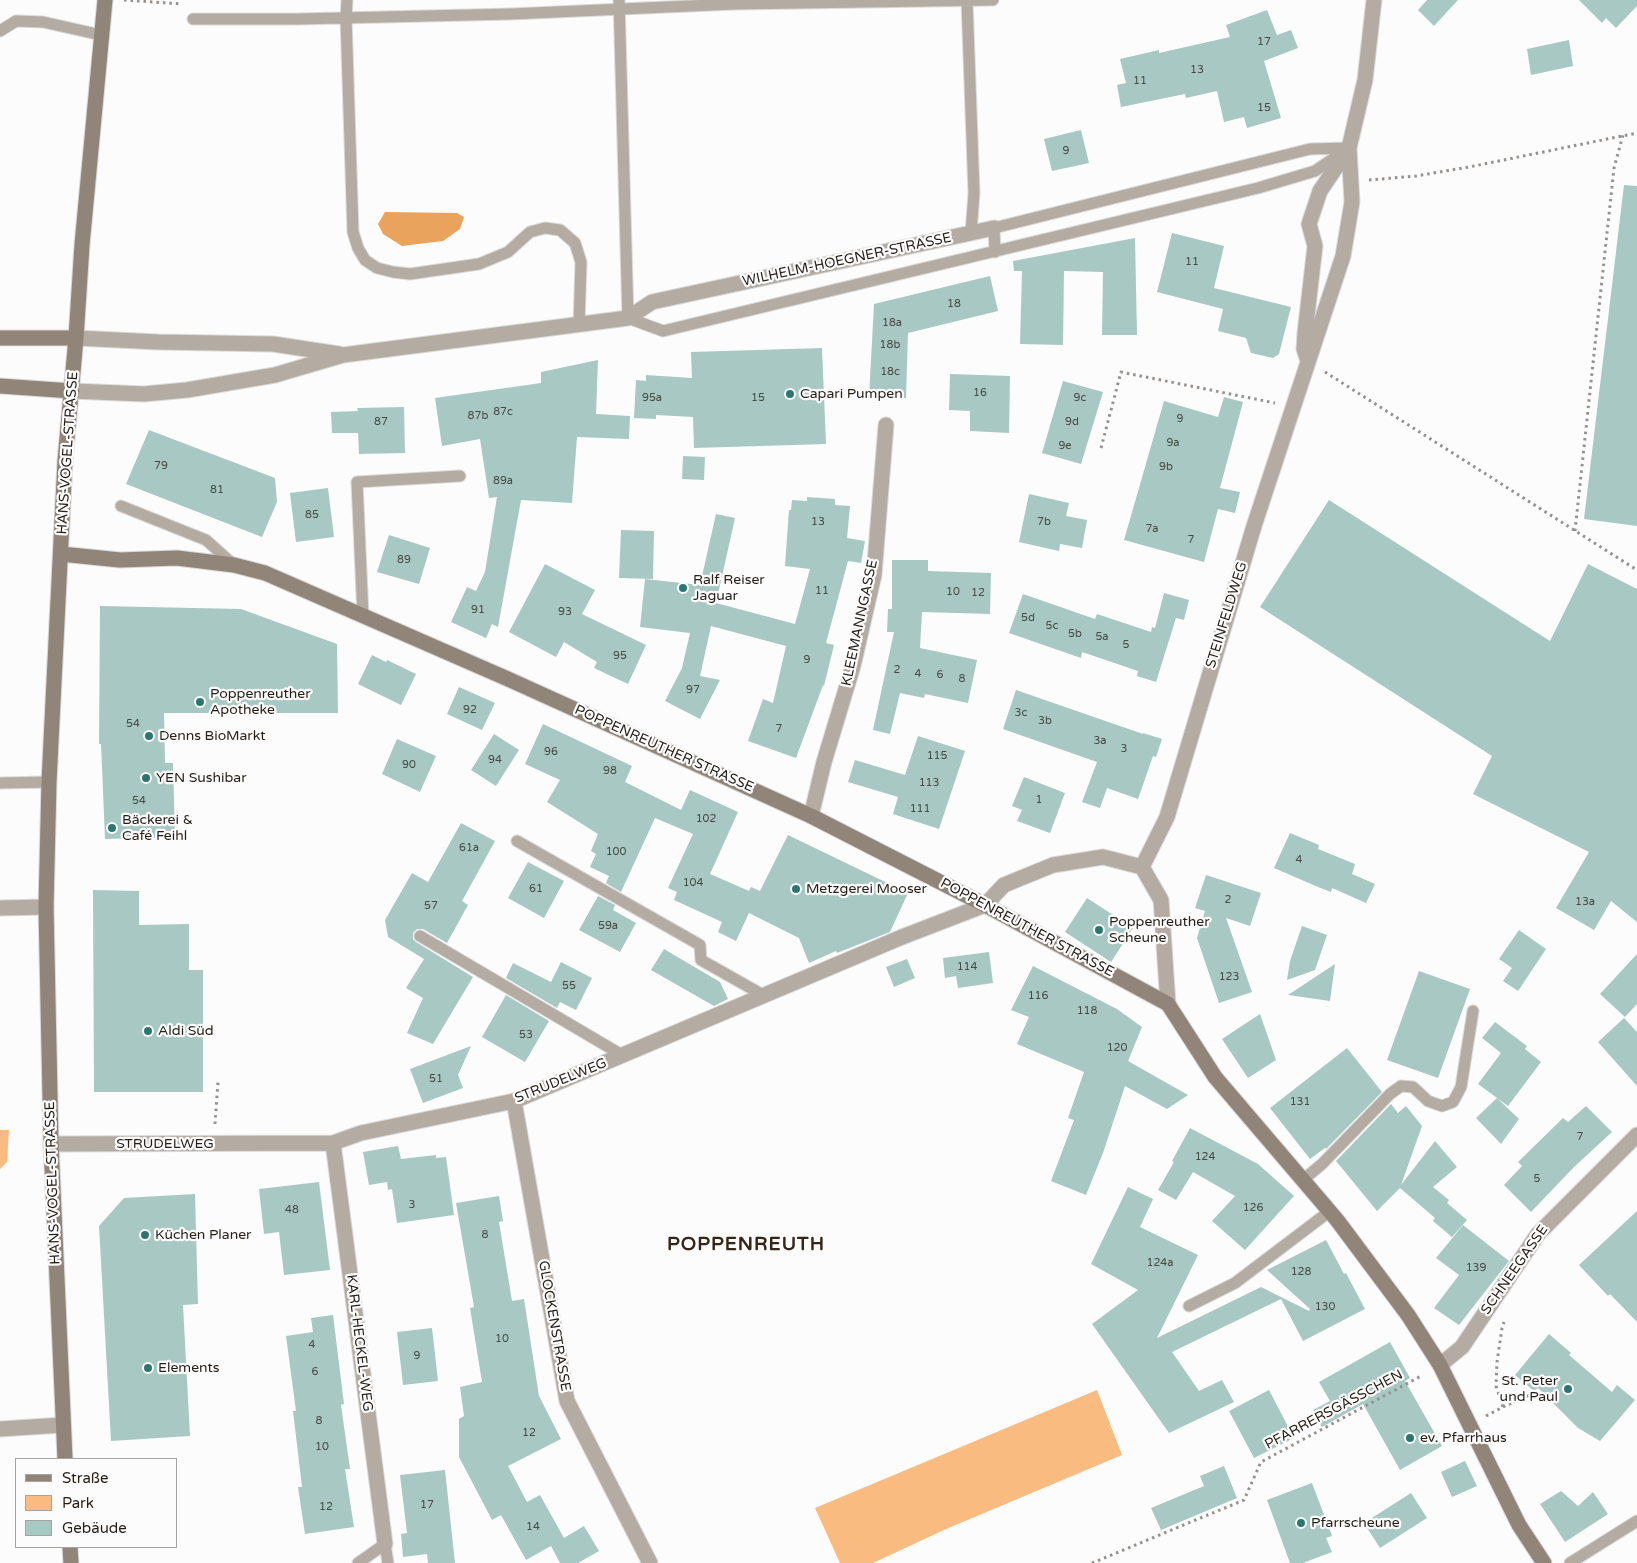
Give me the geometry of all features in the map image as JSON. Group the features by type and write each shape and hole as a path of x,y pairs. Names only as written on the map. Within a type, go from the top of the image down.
{"street":[{"name":"HANS-VOGEL-STRASSE","path":"65,1458 51,1144 46,908 49,782 65,461 82,246 105,0"},
{"name":"STEINFELDWEG","path":"1142,867 1167,817 1254,526 1344,256 1352,202 1350,148 1365,80 1374,0"},
{"name":"STEINFELDWEG","path":"1308,361 1304,349 1305,332 1315,246 1309,224 1310,218 1320,191 1350,148"},
{"name":"WILHELM-HOEGNER-STRASSE","path":"72,391 144,394 187,390 274,375 343,354 628,318 652,302 994,228"},
{"path":"0,338 76,338"},
{"name":"WILHELM-HOEGNER-STRASSE","path":"76,338 158,342 273,344 343,354"},
{"path":"0,386 72,391"},
{"name":"KLEEMANNGASSE","path":"811,816 824,762 853,666 874,576 886,425"},
{"name":"POPPENREUTHER STRASSE","path":"61,554 120,560 177,558 234,565 265,573 508,679 811,816 985,905 1168,1004 1215,1076 1330,1211 1408,1315 1440,1365 1518,1525 1544,1563"},
{"path":"985,905 1004,885 1053,864 1103,857 1142,867 1161,900 1168,1004"},
{"name":"STRUDELWEG","path":"51,1144 333,1143 361,1134 514,1101 902,937 985,905"},
{"path":"0,908 46,908"},
{"name":"GLOCKENSTRASSE","path":"514,1101 567,1401 650,1563"},
{"name":"SCHNEEGASSE","path":"1440,1365 1462,1347 1538,1234 1637,1136"},
{"name":"KARL-HECKEL-WEG","path":"333,1143 385,1544"},
{"path":"0,1429 63,1425"},
{"path":"70,1548 71,1563"}],"lane":[{"path":"347,0 353,232 358,248 365,260 377,268 410,274 478,264 508,252 530,232 545,228 560,230 575,244 580,262 579,325"},
{"path":"193,18 346,18 511,14 619,4 993,0"},
{"path":"967,1 974,193 971,233"},
{"path":"619,4 628,318 663,330 1258,188 1315,171 1350,148"},
{"path":"0,31 16,21 43,22 102,35"},
{"name":"WILHELM-HOEGNER-STRASSE","path":"994,228 1310,150 1350,148"},
{"path":"994,228 994,252"},
{"path":"363,616 357,482 460,476"},
{"path":"121,506 206,540 234,565"},
{"path":"0,783 49,782"},
{"path":"518,841 700,945 701,960 763,995"},
{"path":"420,936 622,1056"},
{"path":"1303,1180 1322,1164 1390,1094 1401,1086 1413,1087 1428,1101 1442,1106 1453,1102 1461,1087 1474,1011"},
{"path":"1189,1306 1235,1283 1330,1211"},
{"path":"1570,1563 1637,1521"},
{"path":"358,1563 385,1544"},
{"name":"KARL-HECKEL-WEG","path":"385,1544 388,1563"}],"path":[{"path":"120,0 184,4"},
{"path":"1351,182 1425,174 1637,133"},
{"path":"1575,531 1614,168 1623,135"},
{"path":"1308,361 1637,570"},
{"path":"1101,448 1121,372 1293,407"},
{"path":"214,1144 218,1082"},
{"path":"1503,1407 1496,1386 1496,1378 1500,1336 1505,1321"},
{"name":"PFARRERSGÄSSCHEN","path":"1092,1563 1244,1500 1262,1462 1440,1365"},
{"path":"1470,1425 1532,1394"}],"green space":[{"path":"0,1130 9,1130 7,1162 0,1169"},
{"path":"1097,1390 1122,1455 946,1529 873,1563 840,1563 815,1508"}],"shaded area":[{"path":"385,212 457,213 464,217 460,229 443,241 402,246 383,234 378,224"}],"building":[{"path":"1427,0 1458,0 1434,26 1418,10"},
{"path":"1579,0 1637,0 1637,6 1616,28 1606,18 1602,23"},
{"path":"1267,10 1277,35 1291,30 1298,48 1264,61 1281,118 1247,128 1244,117 1224,122 1217,91 1186,98 1185,94 1121,107 1117,85 1126,83 1120,59 1159,50 1159,53 1230,37 1226,25"},
{"path":"1569,40 1573,66 1531,75 1527,49"},
{"path":"1081,130 1089,163 1052,171 1044,139"},
{"path":"1624,185 1637,186 1637,526 1584,519"},
{"path":"1172,233 1224,246 1214,288 1291,307 1279,354 1273,358 1251,353 1246,338 1218,331 1223,309 1157,292"},
{"path":"1135,238 1137,335 1102,335 1103,272 1064,271 1063,345 1020,344 1022,271 1014,271 1013,261"},
{"path":"990,276 998,311 908,333 906,398 869,397 874,304"},
{"path":"822,348 826,444 694,448 693,417 656,415 656,419 634,418 636,380 646,381 646,375 692,378 691,352"},
{"path":"598,360 596,414 630,416 629,439 577,437 572,503 521,500 498,627 492,624 486,638 451,622 467,587 476,591 485,572 497,497 489,498 480,439 442,446 435,398 541,383 541,372"},
{"path":"950,374 1010,376 1009,433 970,431 970,411 949,410"},
{"path":"1063,381 1103,392 1081,464 1042,453"},
{"path":"1224,397 1243,402 1220,488 1240,492 1235,513 1218,509 1204,562 1124,540 1164,401 1218,417"},
{"path":"404,407 405,453 359,454 358,433 332,433 331,412 358,411 357,408"},
{"path":"149,430 275,478 277,502 262,537 126,484"},
{"path":"683,456 705,457 704,480 682,479"},
{"path":"328,488 334,537 296,542 290,493"},
{"path":"1029,494 1069,503 1066,516 1087,520 1082,548 1060,544 1059,551 1019,542"},
{"path":"807,497 835,499 835,505 850,506 847,538 865,541 861,563 848,561 826,643 834,645 824,686 796,758 748,741 763,699 773,703 786,646 711,626 700,676 720,680 700,719 665,701 682,668 690,633 640,627 645,579 700,585 716,514 735,518 716,603 795,624 810,569 785,566 789,510 791,510 792,500 807,501"},
{"path":"1329,500 1550,641 1588,564 1637,589 1637,922 1611,901 1594,930 1556,908 1589,852 1473,794 1492,756 1260,607"},
{"path":"621,530 654,531 653,579 619,578"},
{"path":"389,535 430,548 419,584 377,572"},
{"path":"892,560 928,560 928,571 991,573 990,614 922,612 920,648 977,660 968,703 925,694 924,698 900,693 890,734 873,730 894,632 887,632 888,609 892,609"},
{"path":"545,564 595,590 582,614 646,645 628,684 594,668 597,662 564,642 556,657 509,632"},
{"path":"1164,593 1189,600 1184,620 1176,618 1156,682 1137,676 1138,671 1082,652 1081,658 1009,633 1023,594 1095,619 1097,614 1151,632 1152,627 1155,628"},
{"path":"100,606 241,609 337,644 338,713 164,713 165,763 173,763 175,837 105,839 101,744 99,744"},
{"path":"372,655 416,674 401,705 358,684"},
{"path":"459,687 495,703 482,730 447,714"},
{"path":"1016,690 1162,739 1156,757 1153,756 1138,799 1107,788 1100,808 1082,802 1097,762 1003,729"},
{"path":"543,724 632,766 625,782 681,810 690,790 738,812 710,874 749,891 751,887 760,891 788,835 908,893 890,932 837,953 836,951 809,963 799,938 749,913 736,941 718,932 722,922 674,900 677,892 668,888 693,834 655,818 621,892 606,883 609,876 590,867 596,854 591,851 598,834 547,802 560,780 525,764"},
{"path":"494,734 519,750 496,786 471,770"},
{"path":"918,736 965,751 939,829 893,814 898,797 848,782 855,760 905,775"},
{"path":"397,739 436,756 420,792 382,774"},
{"path":"1024,777 1065,793 1050,833 1017,821 1022,810 1012,806"},
{"path":"461,823 495,841 462,901 468,905 447,943 423,929 417,929 413,933 413,939 416,942 473,977 433,1044 407,1033 423,998 406,988 424,959 388,937 385,920 412,873 428,882"},
{"path":"1290,833 1319,845 1318,849 1355,864 1352,874 1375,884 1366,903 1332,888 1331,892 1274,868"},
{"path":"528,862 564,881 544,918 508,898"},
{"path":"1206,875 1261,893 1250,926 1226,918 1252,992 1219,1003 1197,938 1205,911 1195,908"},
{"name":"Aldi Süd","path":"93,890 139,891 139,925 189,924 189,970 203,970 203,1092 94,1092"},
{"path":"598,896 615,905 613,910 636,923 620,952 579,930"},
{"name":"Poppenreuther Scheune","path":"1087,898 1133,928 1111,962 1065,932"},
{"path":"1302,926 1327,935 1315,970 1287,980 1290,961"},
{"path":"1519,930 1546,949 1518,991 1503,981 1512,968 1499,959"},
{"path":"664,949 720,982 728,999 714,1006 651,970"},
{"path":"989,952 993,983 958,988 956,976 945,978 943,958"},
{"path":"1637,954 1637,1004 1625,1017 1600,994"},
{"path":"907,959 915,978 894,987 886,967"},
{"path":"561,962 592,978 576,1010 560,1002 557,1008 506,978 513,963 551,982"},
{"path":"1335,964 1330,1001 1288,995"},
{"path":"1033,966 1117,1009 1142,1027 1128,1061 1188,1095 1167,1109 1125,1086 1103,1153 1086,1195 1051,1181 1074,1120 1068,1118 1084,1072 1017,1044 1029,1017 1011,1010"},
{"path":"1419,971 1470,989 1438,1078 1387,1060"},
{"path":"506,995 549,1021 525,1062 482,1037"},
{"path":"1260,1014 1276,1060 1248,1078 1222,1039"},
{"path":"1624,1018 1637,1032 1637,1086 1598,1042"},
{"path":"1495,1022 1527,1046 1525,1049 1541,1062 1508,1106 1478,1084 1501,1053 1482,1038"},
{"path":"471,1046 458,1075 463,1088 423,1103 410,1069"},
{"path":"1347,1048 1382,1092 1326,1149 1310,1159 1270,1108"},
{"path":"1497,1098 1519,1119 1501,1144 1476,1118"},
{"path":"1391,1104 1398,1113 1406,1106 1422,1126 1401,1185 1435,1141 1457,1167 1433,1187 1449,1200 1447,1203 1467,1220 1452,1237 1433,1221 1435,1218 1400,1188 1377,1211 1336,1161"},
{"path":"1586,1106 1612,1132 1574,1167 1531,1212 1504,1185 1522,1166 1518,1162 1563,1118 1568,1122"},
{"path":"1190,1128 1258,1164 1294,1196 1245,1250 1212,1221 1235,1196 1193,1172 1176,1200 1158,1190"},
{"path":"398,1146 401,1159 436,1155 436,1158 446,1157 454,1215 397,1223 392,1189 388,1190 387,1182 369,1185 363,1152"},
{"path":"319,1182 330,1270 284,1275 279,1232 264,1234 259,1189"},
{"path":"1128,1187 1153,1199 1140,1227 1198,1255 1157,1338 1261,1287 1309,1311 1310,1309 1267,1270 1326,1240 1365,1309 1303,1341 1281,1299 1172,1352 1199,1391 1222,1380 1234,1402 1169,1433 1092,1324 1138,1290 1091,1264"},
{"path":"195,1194 198,1304 183,1305 190,1436 111,1441 99,1226 124,1198"},
{"path":"499,1196 503,1221 499,1222 512,1301 524,1299 539,1396 561,1439 508,1466 527,1502 540,1495 564,1538 584,1526 599,1551 578,1563 560,1563 551,1546 526,1560 501,1515 492,1520 459,1457 459,1419 464,1416 460,1387 482,1382 470,1308 474,1307 456,1203"},
{"path":"1637,1211 1637,1322 1610,1294 1608,1296 1579,1265"},
{"path":"1463,1225 1509,1261 1459,1325 1434,1308 1459,1275 1436,1258"},
{"path":"333,1315 344,1404 341,1405 350,1469 345,1469 354,1527 305,1534 298,1487 302,1487 293,1411 296,1411 286,1336 313,1332 311,1318"},
{"path":"432,1328 438,1381 403,1385 397,1332"},
{"name":"St. Peter und Paul","path":"1549,1334 1571,1353 1569,1355 1612,1392 1617,1385 1635,1400 1600,1441 1578,1428 1538,1388 1534,1391 1515,1375"},
{"path":"1390,1342 1410,1378 1405,1381 1442,1446 1400,1470 1363,1404 1322,1427 1313,1410 1330,1401 1319,1382"},
{"path":"1269,1390 1294,1438 1254,1458 1229,1411"},
{"path":"1465,1461 1477,1486 1452,1497 1441,1472"},
{"path":"1224,1466 1237,1498 1161,1530 1151,1508 1204,1486 1200,1476"},
{"path":"445,1470 455,1563 428,1563 427,1554 403,1557 401,1534 407,1533 400,1475"},
{"name":"Pfarrscheune","path":"1312,1483 1332,1536 1326,1538 1332,1552 1303,1563 1290,1563 1267,1500"},
{"path":"1561,1491 1578,1506 1593,1492 1608,1514 1565,1542 1540,1504"},
{"path":"1411,1493 1427,1518 1380,1548 1364,1523"}],"place":[{"name":"Capari Pumpen","path":"790,394"},
{"name":"Ralf Reiser Jaguar","path":"683,588"},
{"name":"Poppenreuther Apotheke","path":"200,702"},
{"name":"Denns BioMarkt","path":"149,736"},
{"name":"YEN Sushibar","path":"146,778"},
{"name":"Bäckerei & Café Feihl","path":"112,828"},
{"name":"Metzgerei Mooser","path":"796,889"},
{"name":"Poppenreuther Scheune","path":"1099,930"},
{"name":"Aldi Süd","path":"148,1031"},
{"name":"Küchen Planer","path":"145,1235"},
{"name":"Elements","path":"148,1368"},
{"name":"St. Peter und Paul","path":"1568,1389"},
{"name":"ev. Pfarrhaus","path":"1410,1438"},
{"name":"Pfarrscheune","path":"1301,1523"}],"district":[{"name":"POPPENREUTH","path":"746,1245"}]}
